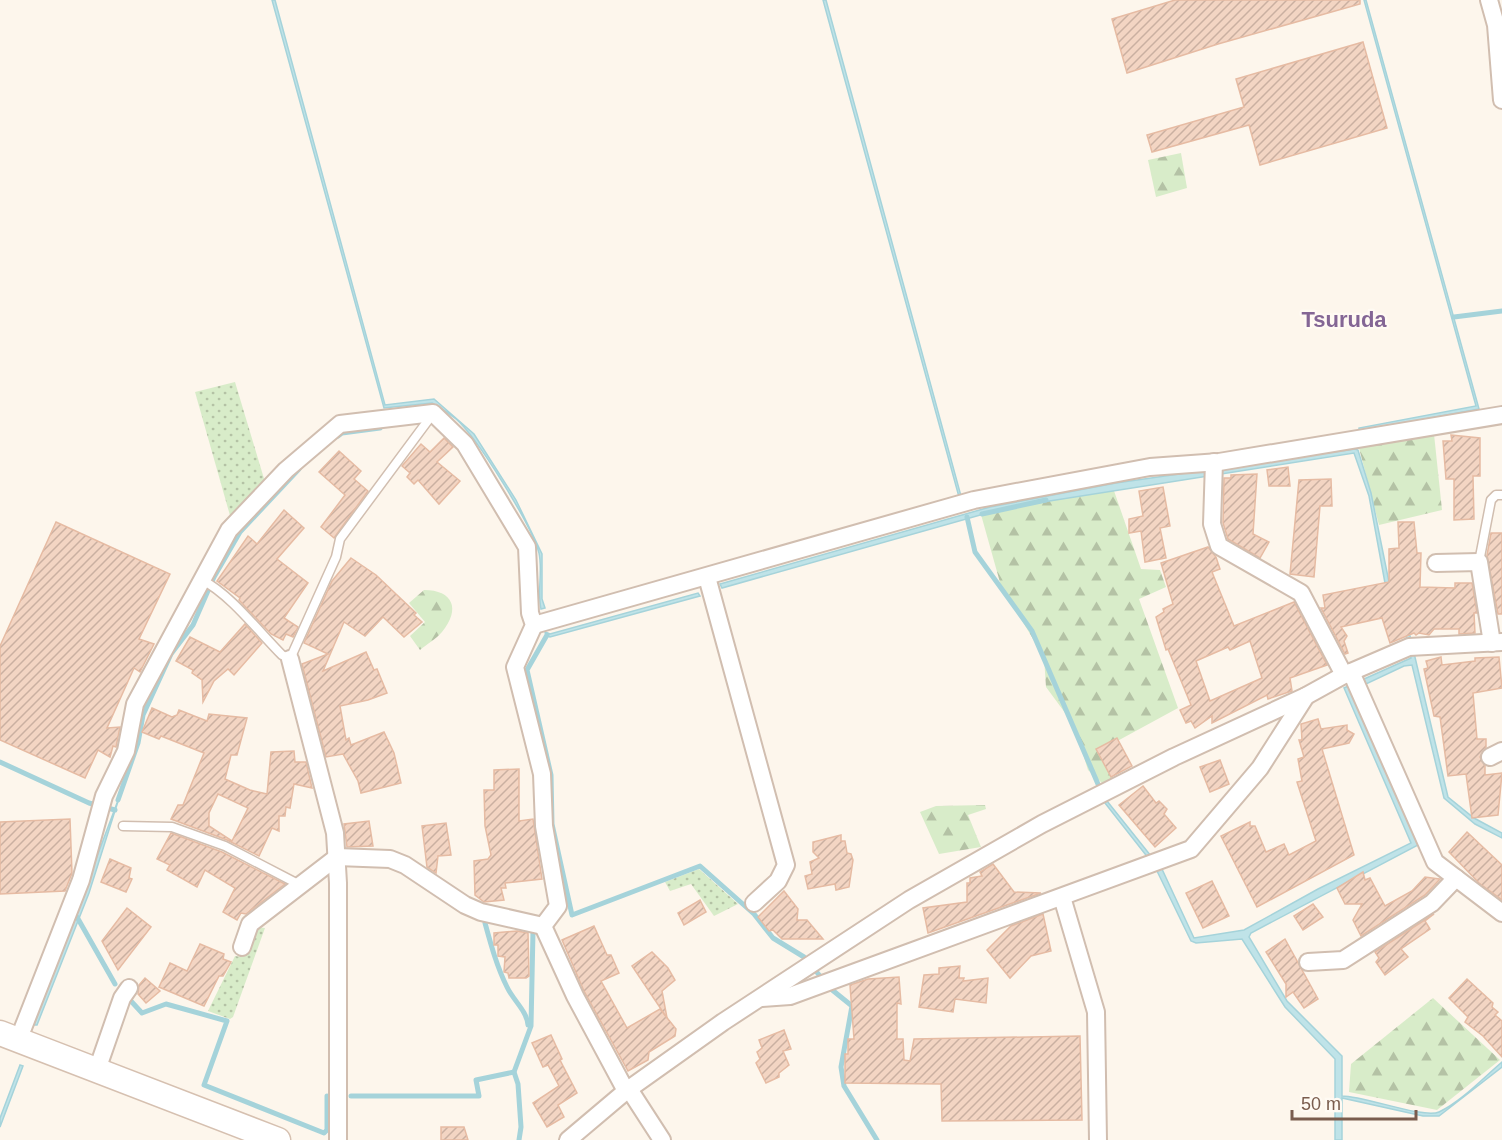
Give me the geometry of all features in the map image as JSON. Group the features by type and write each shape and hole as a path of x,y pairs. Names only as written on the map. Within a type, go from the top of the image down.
{"street":[{"path":"1489,0 1496,26 1502,100"},
{"path":"278,1140 97,1070 11,1031 81,879 104,796 126,751 135,704 229,530 286,470 340,424 433,413 465,444 527,547 530,613 534,625 515,667 542,774 544,826 558,906 543,926"},
{"path":"534,625 975,500 1150,467 1214,462 1502,415"},
{"path":"1214,462 1212,524 1219,546 1301,593 1348,673 1435,862 1502,913"},
{"path":"568,1140 628,1090 760,998 909,900 1042,824 1174,757 1306,696 1348,673 1409,647 1497,642 1479,562 1436,563"},
{"path":"707,577 786,865 778,881 754,903"},
{"path":"290,659 335,833 338,1140"},
{"path":"760,998 790,996 1191,849 1260,768 1306,696"},
{"path":"242,947 250,924 337,857 390,859 405,865 465,905 481,912 543,926"},
{"path":"1308,962 1343,960 1432,903 1456,878"},
{"path":"1062,897 1096,1012 1098,1140"},
{"path":"543,926 575,996 628,1090 662,1140"},
{"path":"97,1070 122,998 129,988"}],"lane":[{"path":"202,580 224,593 242,615 282,655 290,659 336,557 340,539 433,413"},
{"path":"1479,562 1491,500 1496,495 1502,495"},
{"path":"123,826 172,827 225,846 300,885"}],"green space":[{"path":"1181,153 1187,188 1156,197 1148,160"},
{"path":"235,382 265,482 231,519 195,392"},
{"path":"1434,434 1442,510 1379,525 1358,444"},
{"path":"1112,485 1141,569 1160,570 1166,587 1139,599 1178,708 1099,751 1113,778 1102,783 1088,770 1074,725 1046,687 1044,657 1001,586 980,511"},
{"path":"424,590 442,593 451,602 452,609 448,624 442,632 420,650 410,636 425,622 409,603"},
{"path":"985,805 986,809 968,815 981,847 939,854 920,812 936,806"},
{"path":"699,869 738,904 714,916 691,884 670,891 665,882"},
{"path":"253,927 265,928 233,1017 230,1019 208,1011 235,956 242,957"},
{"path":"1433,998 1500,1060 1437,1110 1349,1092 1351,1064"}],"water":[{"path":"272,0 275,0 385,405 434,399 474,434 516,500 542,554 542,599 545,608 541,609 540,560 534,540 503,483 465,429 453,417 432,403 384,408"},
{"path":"823,0 826,0 961,496 959,497"},
{"path":"1364,0 1366,0 1479,409 1359,431 1359,428 1476,406"},
{"path":"1358,450 1371,493 1391,592 1410,636 1448,797 1474,818 1502,833 1502,838 1475,824 1444,798 1412,665 1404,666 1353,690 1420,844 1251,933 1249,937 1287,1001 1342,1056 1342,1096 1365,1099 1408,1110 1439,1112 1464,1096 1502,1062 1502,1067 1439,1116 1423,1116 1342,1098 1342,1140 1335,1140 1335,1059 1285,1007 1242,939 1196,943 1191,941 1156,869 1161,867 1194,938 1244,930 1318,889 1411,843 1344,688 1411,658 1407,639 1387,594 1369,496 1354,453 1005,508 722,588 720,584 990,507 1116,483"},
{"path":"698,593 700,596 550,637 546,636 545,632 550,634"},
{"path":"120,795 89,893 37,1025 34,1025"},
{"path":"1107,801 1151,856 1149,859 1105,803"},
{"path":"20,1065 23,1066 0,1127 0,1118"}],"building":[{"path":"1175,0 1360,0 1360,4 1218,44 1127,73 1112,19"},
{"path":"1363,42 1387,128 1260,165 1249,125 1152,152 1147,135 1244,107 1236,79"},
{"path":"1451,435 1480,438 1480,476 1473,476 1474,519 1454,520 1454,479 1446,479 1443,441 1452,441"},
{"path":"444,438 453,447 437,462 460,481 439,504 418,480 414,484 407,477 410,473 402,466 421,444 430,452"},
{"path":"339,451 361,471 354,479 368,491 334,538 321,527 345,495 319,472"},
{"path":"1288,467 1290,486 1269,486 1267,470"},
{"path":"1257,474 1253,534 1269,542 1260,558 1228,539 1223,523 1224,478 1231,478 1231,475"},
{"path":"1331,479 1332,506 1320,506 1314,577 1290,574 1299,480"},
{"path":"1163,487 1170,526 1160,528 1166,558 1145,562 1141,531 1129,533 1129,519 1143,516 1139,491"},
{"path":"284,510 304,528 277,559 308,583 284,618 298,627 293,637 286,634 283,640 271,634 239,600 240,598 217,581 248,536 257,544"},
{"path":"56,522 170,574 139,639 154,644 140,672 134,668 107,728 120,727 116,747 113,746 110,757 98,750 85,778 0,740 0,646"},
{"path":"1398,522 1414,522 1417,553 1421,553 1420,587 1455,588 1455,583 1472,583 1477,613 1474,613 1475,633 1459,634 1459,629 1434,629 1429,635 1414,633 1390,643 1382,618 1341,627 1347,636 1344,641 1348,653 1345,654 1321,608 1325,608 1323,595 1389,582 1389,549 1399,548"},
{"path":"1491,533 1502,533 1502,614 1498,614 1487,555"},
{"path":"1208,547 1216,557 1220,569 1212,572 1234,626 1294,602 1327,665 1290,678 1292,691 1268,699 1267,695 1212,723 1212,716 1195,728 1191,721 1186,723 1180,710 1191,705 1168,649 1166,650 1156,617 1164,612 1163,609 1173,604 1161,563","holes":["1250,641 1262,678 1210,701 1196,661 1228,647 1230,650"]},
{"path":"351,558 376,575 416,613 414,615 422,622 404,637 383,617 365,636 344,622 323,671 366,652 374,670 377,669 387,693 340,706 346,740 349,738 351,745 384,732 394,753 401,783 361,793 358,781 343,754 326,757 302,664 328,654 304,643 332,581"},
{"path":"245,624 262,643 234,675 228,669 214,681 203,702 202,680 192,673 193,670 176,661 190,637 220,652"},
{"path":"1441,657 1442,665 1475,661 1475,658 1499,657 1502,688 1473,693 1477,739 1486,739 1486,747 1480,757 1485,766 1485,775 1502,773 1498,815 1472,818 1466,774 1448,776 1440,717 1434,716 1424,669 1428,668 1426,661"},
{"path":"152,708 172,717 177,715 179,710 207,721 209,714 247,718 237,755 231,755 225,779 250,790 267,794 271,752 294,751 295,762 306,762 312,788 294,784 290,808 286,807 285,816 279,816 279,831 272,828 259,856 227,840 171,819 178,805 183,805 204,753 161,736 159,739 142,732","holes":["218,794 248,808 232,841 209,826 209,813"]},
{"path":"1318,719 1321,729 1347,725 1347,730 1354,734 1349,743 1322,749 1354,855 1257,907 1221,836 1250,822 1250,826 1255,826 1266,852 1284,844 1289,855 1316,841 1297,782 1302,781 1298,759 1304,757 1299,740 1302,740 1301,724"},
{"path":"1117,738 1132,766 1111,777 1096,749"},
{"path":"1220,760 1229,784 1210,792 1200,767"},
{"path":"519,769 519,821 533,819 542,879 505,883 506,888 501,888 504,900 484,902 475,895 474,861 488,859 491,855 485,826 484,790 494,790 494,770"},
{"path":"1143,786 1156,803 1159,801 1167,809 1164,814 1176,828 1155,847 1119,805"},
{"path":"70,819 72,873 65,891 0,894 0,822"},
{"path":"369,821 373,846 347,847 344,824"},
{"path":"446,823 451,855 438,856 436,873 427,867 422,826"},
{"path":"1467,832 1502,865 1502,900 1479,883 1449,852"},
{"path":"171,833 222,852 285,884 246,914 241,913 237,920 223,912 235,888 205,870 197,887 167,870 170,865 157,859"},
{"path":"841,835 841,841 845,841 847,853 851,854 853,860 849,887 836,890 835,884 808,889 805,876 812,874 810,862 819,858 813,852 813,842"},
{"path":"110,859 131,868 129,878 132,879 126,892 101,882"},
{"path":"993,864 1014,892 1041,893 928,933 923,908 967,902 967,883 970,883 970,878 982,876 980,872"},
{"path":"1363,872 1365,880 1370,878 1385,906 1412,891 1425,877 1440,879 1425,895 1361,936 1353,920 1362,904 1345,904 1337,888"},
{"path":"1212,881 1229,916 1203,928 1186,893"},
{"path":"784,891 798,909 797,920 807,920 823,939 782,939 773,930 769,931 758,917"},
{"path":"700,900 706,912 684,925 678,913"},
{"path":"1313,904 1323,917 1303,930 1294,916"},
{"path":"127,908 151,927 118,970 102,941"},
{"path":"1043,914 1051,951 1031,956 1010,978 987,950 1011,926"},
{"path":"1434,914 1425,921 1430,929 1401,949 1408,957 1385,975 1376,962 1379,958 1375,952"},
{"path":"594,926 607,955 611,955 619,973 601,981 627,1028 660,1009 676,1029 675,1036 649,1052 648,1060 628,1071 584,991 562,940"},
{"path":"517,931 528,933 529,976 526,978 509,978 508,973 504,972 505,957 498,956 498,945 494,945 494,933"},
{"path":"1285,939 1318,999 1304,1008 1293,992 1286,997 1286,984 1266,952"},
{"path":"200,944 224,954 223,959 231,962 223,976 219,976 204,1006 159,987 170,963 187,971"},
{"path":"652,952 668,968 675,980 662,991 667,1018 632,966"},
{"path":"960,966 959,978 964,978 963,981 988,978 986,1003 955,999 953,1012 919,1007 924,975 939,974 939,968"},
{"path":"899,977 901,1004 897,1003 897,1039 903,1039 904,1060 910,1061 914,1039 1080,1036 1082,1120 942,1121 941,1084 845,1083 845,1054 848,1054 848,1039 854,1039 850,985 868,979"},
{"path":"145,978 160,991 146,1003 138,994 139,985"},
{"path":"1467,979 1493,1003 1492,1007 1498,1012 1495,1015 1502,1021 1502,1057 1483,1036 1465,1022 1468,1017 1449,998"},
{"path":"784,1030 791,1049 783,1051 789,1065 779,1073 779,1077 766,1083 756,1063 760,1059 757,1052 762,1048 759,1040"},
{"path":"551,1035 562,1059 560,1060 577,1093 558,1105 564,1117 547,1127 533,1103 559,1086 548,1065 543,1067 532,1043"},
{"path":"441,1127 464,1127 468,1140 441,1140"}],"waterway":[{"path":"1454,317 1502,311"},
{"path":"338,436 342,433 380,428"},
{"path":"118,800 138,743 143,715 171,654 193,625 214,577 240,532 299,469"},
{"path":"982,514 1046,500"},
{"path":"967,517 975,552 1032,631 1101,791"},
{"path":"547,635 527,670 551,775 552,824 572,915 700,866 754,914 773,938 804,957 831,989 852,1006 841,1067 844,1086 877,1140"},
{"path":"0,762 89,803 115,810"},
{"path":"77,917 115,984"},
{"path":"485,923 503,979 525,1015 528,1025"},
{"path":"519,1140 521,1127 518,1084 514,1072 531,1026 533,931"},
{"path":"130,1000 142,1013 166,1004 227,1021 204,1085 324,1133 327,1130 327,1096"},
{"path":"351,1096 479,1096 476,1080 514,1072"}],"district":[{"name":"Tsuruda","path":"1344,319"}]}
